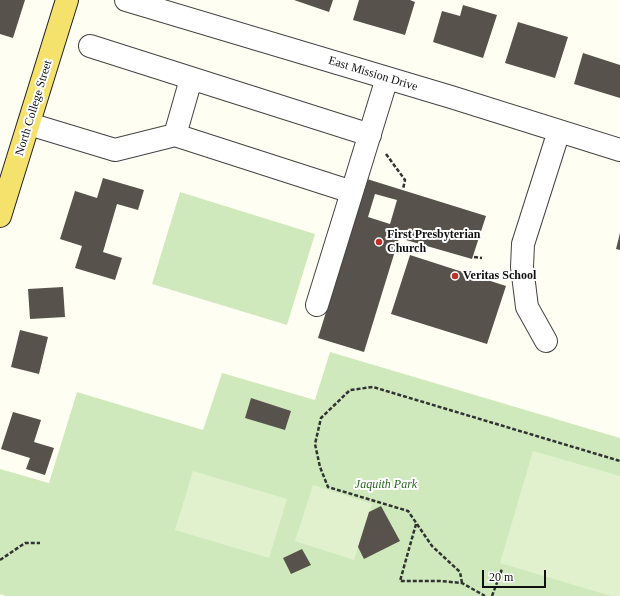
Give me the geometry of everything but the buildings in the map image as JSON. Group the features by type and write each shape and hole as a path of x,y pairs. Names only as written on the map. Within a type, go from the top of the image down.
{"main road":[{"name":"North College Street","path":"0,216 68,0"}],"street":[{"name":"East Mission Drive","path":"126,0 620,150"},
{"path":"90,46 376,142"},
{"path":"317,305 352,192 376,142 387,78"},
{"path":"175,135 191,79"},
{"path":"29,124 115,150 175,135 352,192"},
{"path":"546,341 527,307 522,267 523,244 558,131"}],"path":[{"path":"376,142 405,180 403,189"},
{"path":"474,257 482,258"},
{"path":"462,583 460,572 432,546 408,512 328,487 320,468 315,444 321,418 350,390 373,387 620,461"},
{"path":"416,524 400,581 440,581 462,583 485,596"},
{"path":"0,560 25,543 40,543"},
{"path":"492,596 502,568"}],"green space":[{"path":"180,192 315,234 287,325 152,284"},
{"name":"Jaquith Park","path":"330,352 620,438 620,596 5,596 0,594 0,469 49,483 77,392 203,430 222,373 315,400"},
{"path":"533,451 620,476 620,596 611,596 500,563"},
{"path":"193,471 287,499 269,558 175,530"},
{"path":"313,485 372,504 354,560 295,541"}],"place":[{"name":"First Presbyterian Church","path":"379,242"},
{"name":"Veritas School","path":"455,276"}]}
